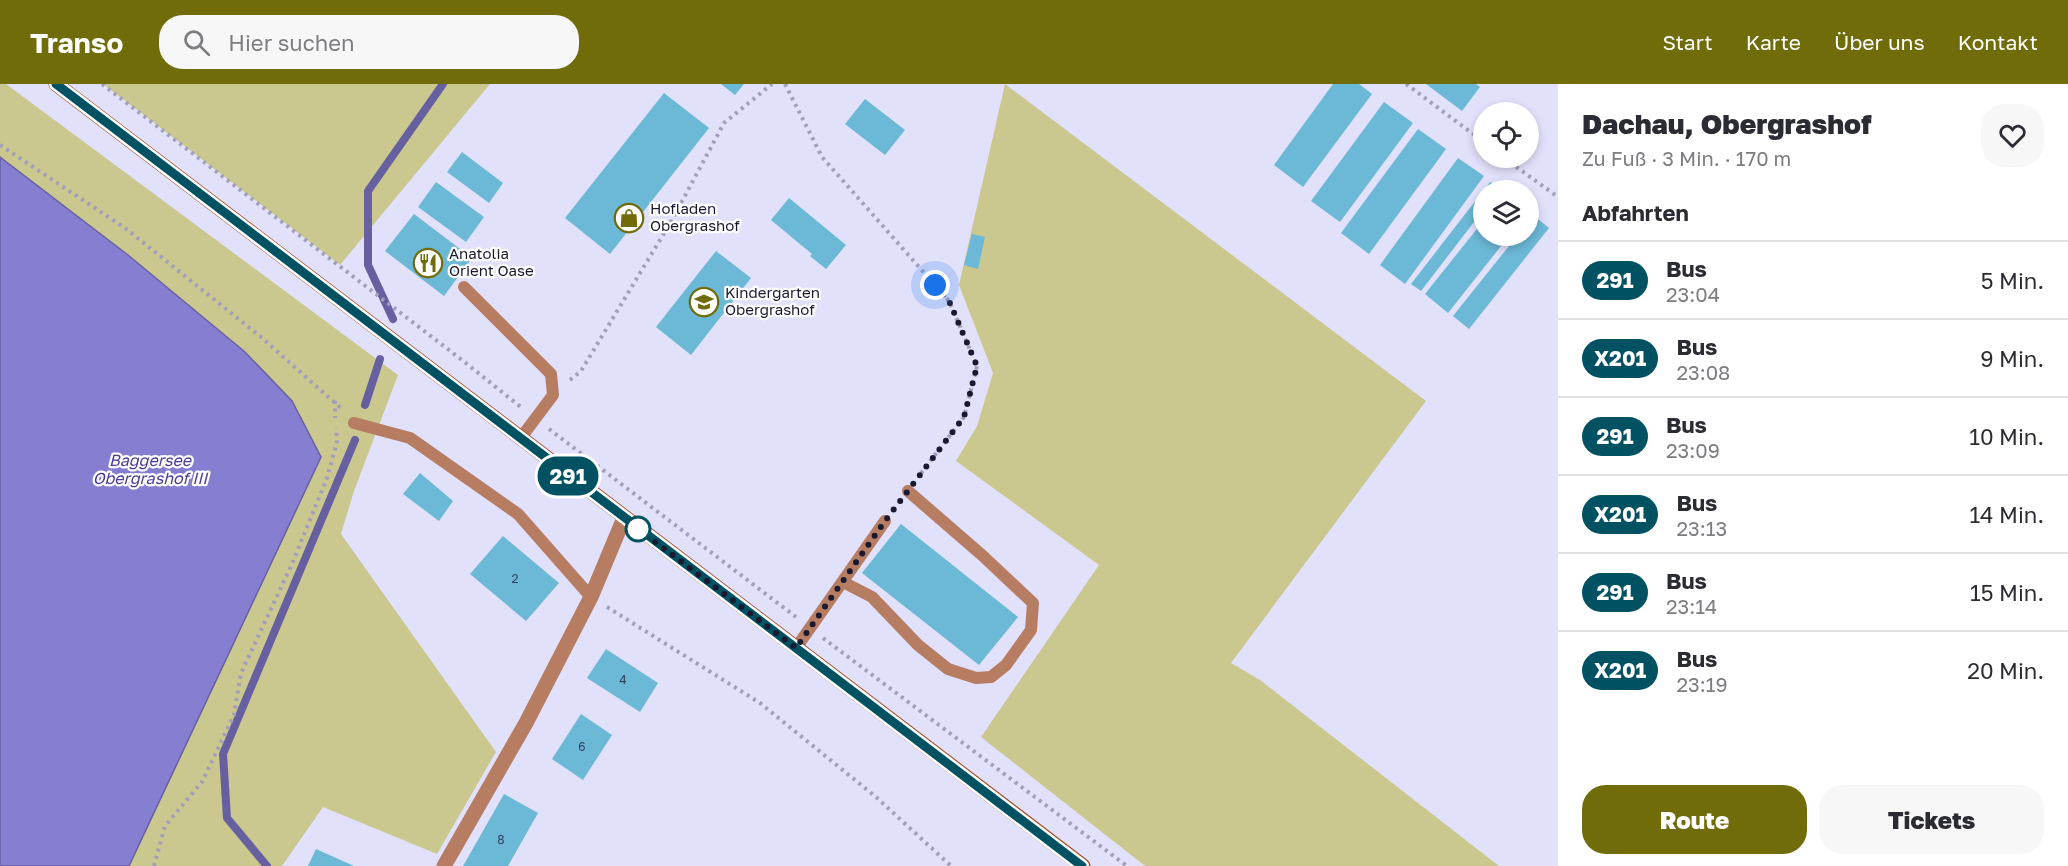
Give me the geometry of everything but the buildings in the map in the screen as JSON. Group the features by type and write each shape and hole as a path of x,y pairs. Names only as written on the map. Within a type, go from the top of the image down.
{"main road":[{"path":"56,84 1083,866"}],"street":[{"path":"444,866 526,723 591,597 624,518"}],"lane":[{"path":"464,287 552,374 553,395 520,439"},
{"path":"354,423 410,438 518,514 591,597"},
{"path":"843,582 872,597 918,645 948,669 976,678 991,677 1006,665 1025,639 1031,630 1033,603 908,491"},
{"path":"796,648 885,521"}],"path":[{"path":"102,84 810,629 1127,866"},
{"path":"553,395 581,371 672,220 724,123 772,84"},
{"path":"785,84 822,157 949,301 977,366 964,417 908,491"},
{"path":"1406,84 1473,134"},
{"path":"0,145 125,228 261,337 335,401 354,423"},
{"path":"1518,168 1558,197"},
{"path":"154,866 165,826 202,782 234,715 241,673 292,564 327,478 337,442 335,401"},
{"path":"591,597 760,703 876,797 951,866"}],"shaded area":[{"path":"0,84 6,84 398,375 354,491 341,534 496,752 437,854 323,807 282,866 129,866 321,457 245,352 128,255 0,157"},
{"path":"103,84 490,84 340,265"},
{"path":"1005,84 1426,401 1231,663 1260,680 1499,866 1145,866 981,737 1099,565 956,461 977,426 993,373 959,285"}],"water":[{"name":"Baggersee Obergrashof III","path":"0,157 128,255 245,352 292,401 321,457 129,866 0,866"}],"waterway":[{"path":"393,319 368,265 368,191 443,84"},
{"path":"365,405 380,359"},
{"path":"267,866 227,818 223,754 355,440"}],"bus line":[{"name":"291","path":"56,84 1082,866"}],"place":[{"name":"Hofladen Obergrashof","path":"629,218"},
{"name":"Anatolia Orient Oase","path":"428,263"},
{"name":"Kindergarten Obergrashof","path":"704,302"}],"route":[{"path":"638,529 796,648 885,521 964,417 977,366 949,301 935,285"}]}
